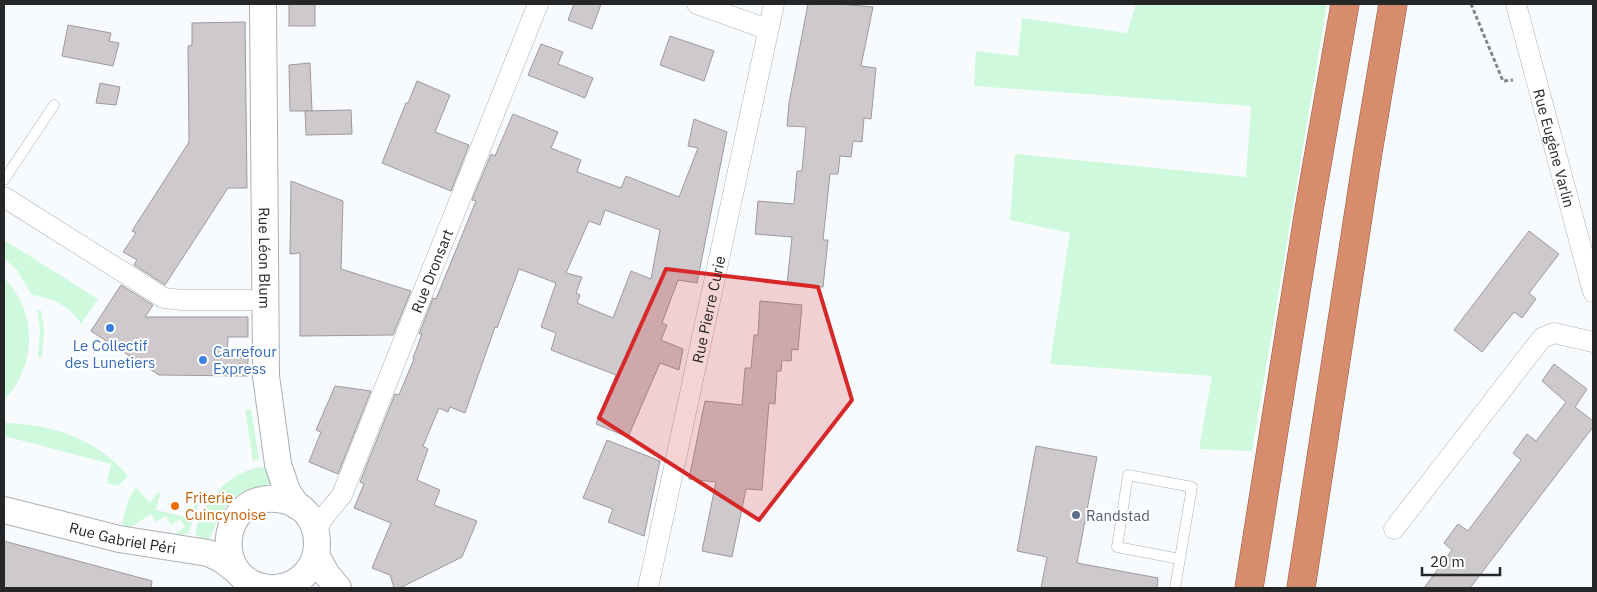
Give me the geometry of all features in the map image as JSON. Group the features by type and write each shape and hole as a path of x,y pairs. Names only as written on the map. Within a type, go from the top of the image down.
{"highway":[{"path":"1249,588 1306,229 1345,4"},
{"path":"1301,588 1366,162 1393,4"}],"street":[{"name":"Rue Léon Blum","path":"263,4 266,376 277,455 285,484 297,506"},
{"name":"Rue Dronsart","path":"316,543 323,518 342,495 538,4"},
{"path":"697,4 767,29"},
{"name":"Rue Pierre Curie","path":"648,588 767,29 774,4"},
{"name":"Rue Eugène Varlin","path":"1516,4 1593,290"},
{"path":"4,197 164,298 182,300 265,300"},
{"path":"1394,529 1542,338 1554,333 1593,342"},
{"path":"316,543 312,566 272,585 231,560 228,546 231,525 239,513 250,504 263,499 278,499 297,506 310,519 327,575 338,588"},
{"name":"Rue Gabriel Péri","path":"4,510 119,540 208,553 272,585"}],"lane":[{"path":"4,180 54,105"},
{"path":"1175,588 1180,559 1192,487 1128,475 1116,547 1180,559"}],"path":[{"path":"1470,4 1503,81 1536,77"}],"highlighted area":[{"path":"666,269 818,287 852,400 759,520 599,418"}],"green space":[{"path":"1136,4 1327,4 1252,451 1199,449 1212,376 1050,364 1070,233 1010,220 1015,154 1246,177 1251,106 974,86 976,51 1018,56 1022,18 1127,33"},
{"path":"4,240 98,299 81,324 72,312 60,304 47,298 32,295 17,270 4,258"},
{"path":"4,278 15,292 23,307 28,323 29,339 23,371 15,386 4,400"},
{"path":"41,310 44,329 42,357 38,357 40,329 37,311"},
{"path":"251,409 259,459 253,461 245,410"},
{"path":"4,423 39,426 72,436 101,452 128,476 118,486 107,483 111,464 4,436"},
{"path":"261,467 271,469 272,480 270,484 249,489 235,497 227,504 219,517 210,538 198,541 199,536 195,535 198,523 203,512 218,491 238,475"},
{"path":"136,487 150,503 158,492 160,494 156,510 191,518 195,502 199,503 188,534 184,533 183,539 170,537 185,527 180,519 171,525 166,516 156,522 151,514 126,530 122,524 129,498"}],"building":[{"path":"289,4 315,4 315,26 289,26"},
{"path":"574,4 601,4 592,29 568,20"},
{"path":"808,4 873,7 861,66 876,68 871,119 864,118 862,142 853,141 851,157 840,156 838,174 830,174 823,240 828,240 823,287 787,284 792,237 755,234 758,201 794,204 797,171 802,171 806,127 787,126 789,103"},
{"path":"245,22 247,188 228,188 165,285 134,265 137,260 123,252 136,233 132,231 189,142 188,46 192,45 192,23"},
{"path":"68,25 111,33 109,41 119,43 113,66 62,56"},
{"path":"670,36 714,51 704,81 660,65"},
{"path":"541,44 563,52 558,64 593,78 585,98 528,75"},
{"path":"310,63 312,111 290,111 289,65"},
{"path":"417,81 450,95 435,132 469,145 451,191 382,163"},
{"path":"100,83 120,87 116,105 96,103"},
{"path":"351,110 352,134 306,135 305,111"},
{"path":"513,114 558,132 551,148 581,160 577,172 621,188 626,176 679,197 698,148 688,146 694,119 727,132 697,283 678,280 662,323 667,325 661,340 683,349 679,370 660,363 628,437 596,424 616,375 551,350 556,333 541,327 556,283 519,269 497,328 495,327 465,413 450,407 448,412 439,408 423,446 428,449 417,480 440,490 434,505 477,521 462,557 400,588 394,588 390,575 372,568 391,523 354,508 364,484 360,482 395,394 399,395 414,359 422,334 419,334 433,298 436,299 476,201 472,200 491,154 495,156","holes":["605,210 660,230 651,279 631,271 613,318 577,303 580,295 576,293 582,277 566,273 589,221 600,225"]},
{"path":"291,181 343,201 341,269 411,291 393,335 300,336 300,253 290,254"},
{"path":"1529,231 1559,254 1529,293 1536,299 1522,318 1514,312 1482,352 1454,330"},
{"path":"121,285 153,305 145,317 248,317 248,337 228,337 227,355 248,358 248,376 159,375 91,331"},
{"path":"760,301 802,305 798,350 792,349 791,361 782,360 781,371 777,371 775,404 769,403 762,490 746,489 732,557 702,551 716,482 689,479 705,401 742,405 745,368 751,368 754,335 758,335"},
{"path":"1554,364 1587,389 1575,407 1593,421 1593,427 1470,588 1424,588 1452,550 1444,543 1458,524 1468,531 1521,460 1513,453 1527,434 1536,441 1566,402 1542,381"},
{"path":"335,386 371,391 338,474 309,462 321,432 316,430"},
{"path":"607,440 660,461 644,536 608,522 613,509 583,498"},
{"path":"1036,446 1097,457 1077,563 1158,578 1157,588 1041,588 1047,557 1017,551"},
{"path":"4,541 152,581 151,588 4,588"}],"place":[{"name":"Le Collectif des Lunetiers","path":"110,328"},
{"name":"Carrefour Express","path":"203,360"},
{"name":"Friterie Cuincynoise","path":"175,506"},
{"name":"Randstad","path":"1076,515"}]}
